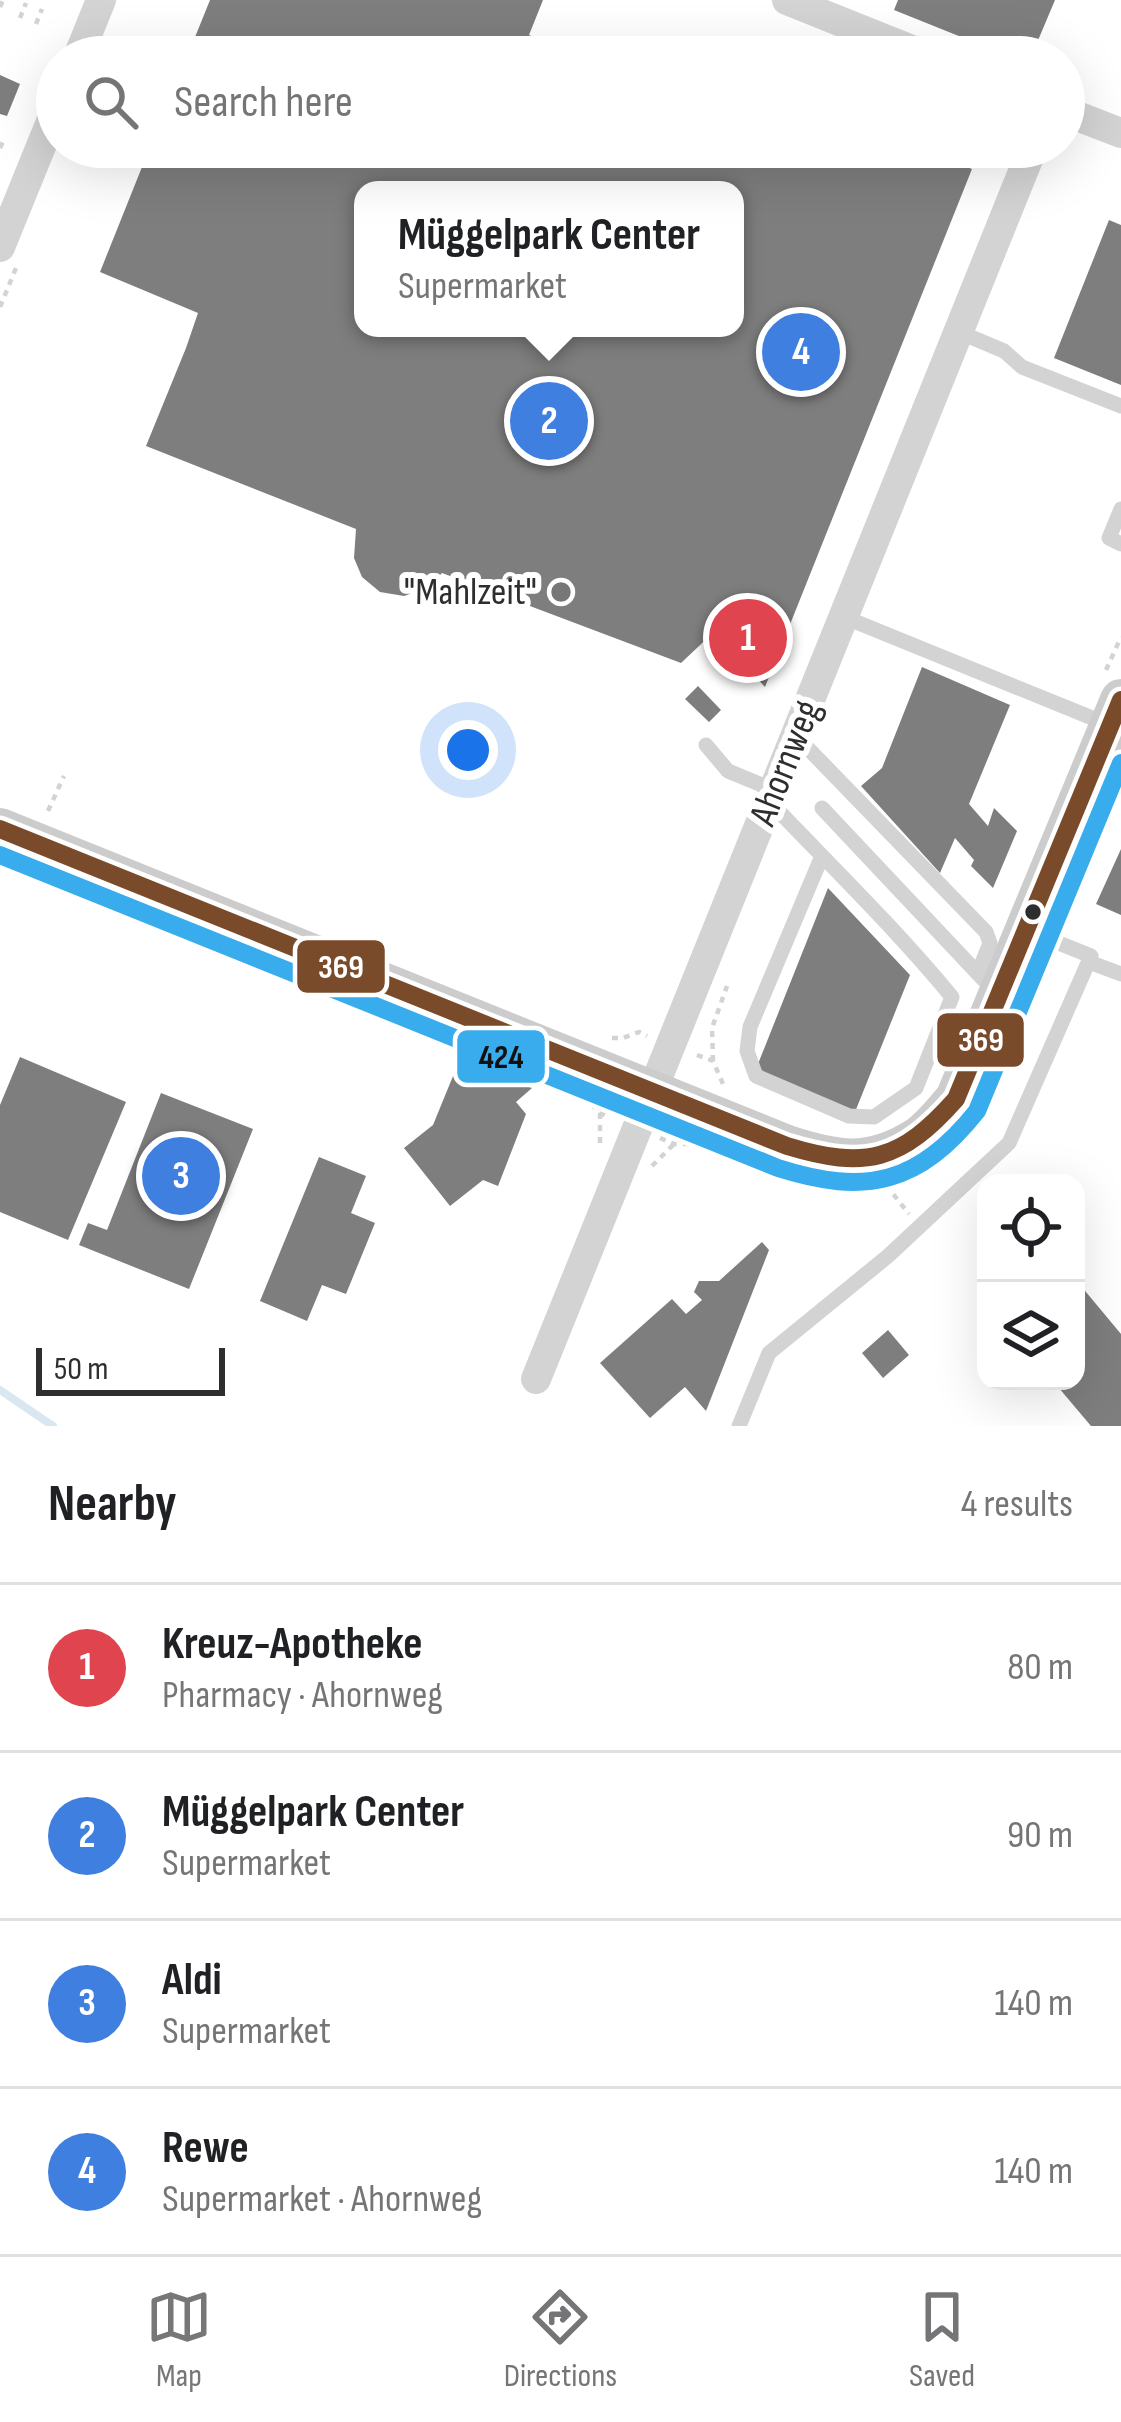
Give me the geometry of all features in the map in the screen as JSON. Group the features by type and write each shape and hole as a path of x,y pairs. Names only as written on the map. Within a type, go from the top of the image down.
{"main road":[{"path":"0,829 645,1110 825,1159 853,1161 870,1159 918,1138 956,1099 990,982 1026,930 1116,713"}],"street":[{"path":"86,36 101,0"},
{"path":"787,0 877,36"},
{"path":"1085,119 1121,133"},
{"path":"0,247 36,159"},
{"name":"Ahornweg","path":"536,1378 1025,168"}],"lane":[{"path":"959,332 1004,351 1022,367 1121,406"},
{"path":"1121,509 1109,538 1121,544"},
{"path":"844,617 1116,713"},
{"path":"796,736 986,932 990,982"},
{"path":"706,745 728,771 772,796 952,997 916,1088 874,1118 849,1117 756,1076 747,1051 750,1028 821,856"},
{"path":"822,808 990,982"},
{"path":"739,1426 769,1353 920,1228 1009,1143 1091,956 1026,930"},
{"path":"1089,962 1121,974"}],"path":[{"path":"20,18 26,4"},
{"path":"36,24 42,9"},
{"path":"0,148 4,139"},
{"path":"46,817 64,776"},
{"path":"578,1095 599,1113 645,1110 674,1144 698,1144"},
{"path":"883,1180 920,1228"}],"building":[{"path":"210,0 543,0 531,36 195,36"},
{"path":"898,0 1055,0 1040,36 959,36 894,10"},
{"path":"0,75 20,84 7,116 0,114"},
{"path":"142,168 972,169 765,687 715,631 681,663 442,573 427,588 404,596 380,592 362,577 354,558 356,529 146,446 198,313 100,272"},
{"path":"1109,220 1121,225 1121,385 1054,358"},
{"path":"922,667 1010,705 969,804 988,826 994,808 1017,831 993,888 971,866 974,860 955,838 940,873 861,786 882,768"},
{"path":"698,686 721,710 709,722 685,699"},
{"path":"1121,849 1121,915 1096,904"},
{"path":"828,888 910,975 855,1112 754,1074"},
{"path":"20,1057 126,1102 68,1240 0,1212 0,1105"},
{"path":"460,1059 494,1073 503,1084 509,1080 532,1088 516,1102 526,1114 498,1186 483,1180 450,1206 404,1148 433,1125"},
{"path":"161,1093 253,1129 189,1289 79,1245 88,1223 107,1230"},
{"path":"319,1157 366,1176 351,1213 375,1223 346,1294 322,1285 307,1321 260,1301"},
{"path":"762,1242 769,1250 706,1411 685,1387 650,1418 600,1363 672,1299 686,1314 702,1300 694,1292 699,1281 719,1281"},
{"path":"1085,1291 1121,1334 1121,1426 1091,1426 1061,1390 1085,1390"},
{"path":"888,1330 909,1355 883,1378 862,1353"}],"waterway":[{"path":"0,1390 53,1426"}],"transit line":[{"name":"369","path":"0,829 787,1146 861,1158 880,1155 918,1136 956,1099 1121,700"},
{"name":"424","path":"0,855 778,1168 809,1177 864,1182 889,1177 934,1155 977,1111 1121,763"}],"place":[{"name":"Rewe","path":"801,352"},
{"name":"Müggelpark Center","path":"549,421"},
{"name":"\"Mahlzeit\"","path":"561,592"},
{"name":"Kreuz-Apotheke","path":"748,638"},
{"name":"Aldi","path":"181,1176"}]}
